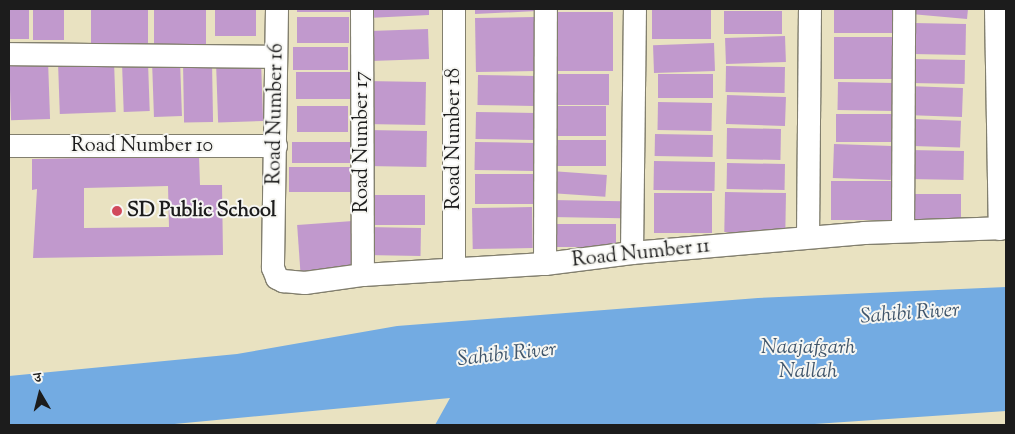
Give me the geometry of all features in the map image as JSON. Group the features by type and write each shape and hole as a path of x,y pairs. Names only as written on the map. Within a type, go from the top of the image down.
{"street":[{"name":"Road Number 16","path":"277,9 273,268 277,278"},
{"name":"Road Number 17","path":"362,9 363,275"},
{"name":"Road Number 18","path":"454,9 454,269"},
{"path":"546,9 546,264"},
{"path":"632,253 635,9"},
{"path":"808,237 810,9"},
{"path":"903,231 904,9"},
{"path":"996,9 1003,229"},
{"path":"9,54 276,57"},
{"name":"Road Number 10","path":"9,146 276,146"},
{"name":"Road Number 11","path":"277,278 289,283 305,283 363,275 546,264 632,253 808,237 903,231 1003,229"}],"water":[{"name":"Naajafgarh Nallah","path":"1006,287 1006,411 800,425 435,425 450,398 164,425 9,425 9,376 237,354 397,326 758,298"}],"building":[{"path":"9,9 29,9 29,39 9,39"},
{"path":"33,9 64,9 64,40 33,40"},
{"path":"91,9 148,9 148,48 91,48"},
{"path":"154,9 206,9 206,45 154,45"},
{"path":"215,9 256,9 256,36 215,36"},
{"path":"297,9 351,9 351,12 297,12"},
{"path":"368,9 429,9 429,15 368,18"},
{"path":"475,9 537,9 537,11 475,14"},
{"path":"652,9 711,9 711,39 652,39"},
{"path":"834,9 896,9 896,33 834,33"},
{"path":"911,9 968,9 967,19 911,14"},
{"path":"724,11 782,11 782,34 724,34"},
{"path":"552,12 613,12 613,71 552,71"},
{"path":"297,17 349,17 349,43 297,43"},
{"path":"535,17 536,71 476,72 475,18"},
{"path":"913,23 966,24 965,55 912,54"},
{"path":"428,29 429,59 371,61 370,31"},
{"path":"785,36 786,62 726,64 725,38"},
{"path":"834,37 892,37 892,79 834,79"},
{"path":"714,43 715,71 654,73 653,45"},
{"path":"293,47 348,47 348,70 293,70"},
{"path":"911,59 965,60 965,84 911,83"},
{"path":"48,60 50,119 11,120 9,61"},
{"path":"180,60 182,116 154,117 152,61"},
{"path":"114,61 116,112 60,114 58,63"},
{"path":"261,61 263,121 218,123 216,63"},
{"path":"148,62 150,111 124,112 122,63"},
{"path":"212,62 213,122 184,122 183,63"},
{"path":"726,66 785,67 785,93 726,92"},
{"path":"296,72 354,72 354,99 296,99"},
{"path":"548,74 609,74 609,105 548,105"},
{"path":"658,74 713,74 713,98 658,98"},
{"path":"478,75 535,76 534,106 477,105"},
{"path":"365,81 426,82 425,125 364,124"},
{"path":"838,82 894,83 894,111 838,110"},
{"path":"907,86 963,88 962,117 906,115"},
{"path":"727,95 786,97 785,126 726,124"},
{"path":"658,102 712,103 712,131 658,130"},
{"path":"297,106 348,106 348,132 297,132"},
{"path":"547,106 606,106 606,136 547,136"},
{"path":"476,112 535,113 535,140 476,139"},
{"path":"836,114 894,114 894,142 836,142"},
{"path":"914,119 961,121 960,148 913,146"},
{"path":"727,128 781,129 780,160 726,159"},
{"path":"367,130 427,131 426,167 366,166"},
{"path":"655,134 713,135 713,157 655,156"},
{"path":"552,140 606,140 606,166 552,166"},
{"path":"292,142 350,142 350,163 292,163"},
{"path":"475,142 534,143 534,171 475,170"},
{"path":"834,144 892,146 891,180 833,178"},
{"path":"909,150 964,151 963,180 908,179"},
{"path":"199,156 200,185 222,185 223,255 33,258 37,189 32,190 32,159","holes":["168,186 169,227 84,228 84,188"]},
{"path":"654,161 715,162 714,191 653,190"},
{"path":"727,163 785,164 785,190 727,189"},
{"path":"289,167 356,167 356,192 289,192"},
{"path":"551,171 607,175 605,197 549,193"},
{"path":"475,174 535,174 535,204 475,204"},
{"path":"831,181 891,181 891,220 831,220"},
{"path":"725,192 786,193 785,233 724,232"},
{"path":"654,193 712,193 712,233 654,233"},
{"path":"905,194 961,194 961,228 905,228"},
{"path":"366,195 425,195 425,225 366,225"},
{"path":"552,200 622,201 622,218 552,217"},
{"path":"532,207 533,248 473,249 472,208"},
{"path":"353,221 356,270 301,274 297,225"},
{"path":"551,224 616,224 616,247 551,247"},
{"path":"366,227 421,228 421,256 366,255"}],"place":[{"name":"SD Public School","path":"117,211"}],"water label":[{"name":"Sahibi River","path":"910,314"},
{"name":"Sahibi River","path":"507,355"}]}
